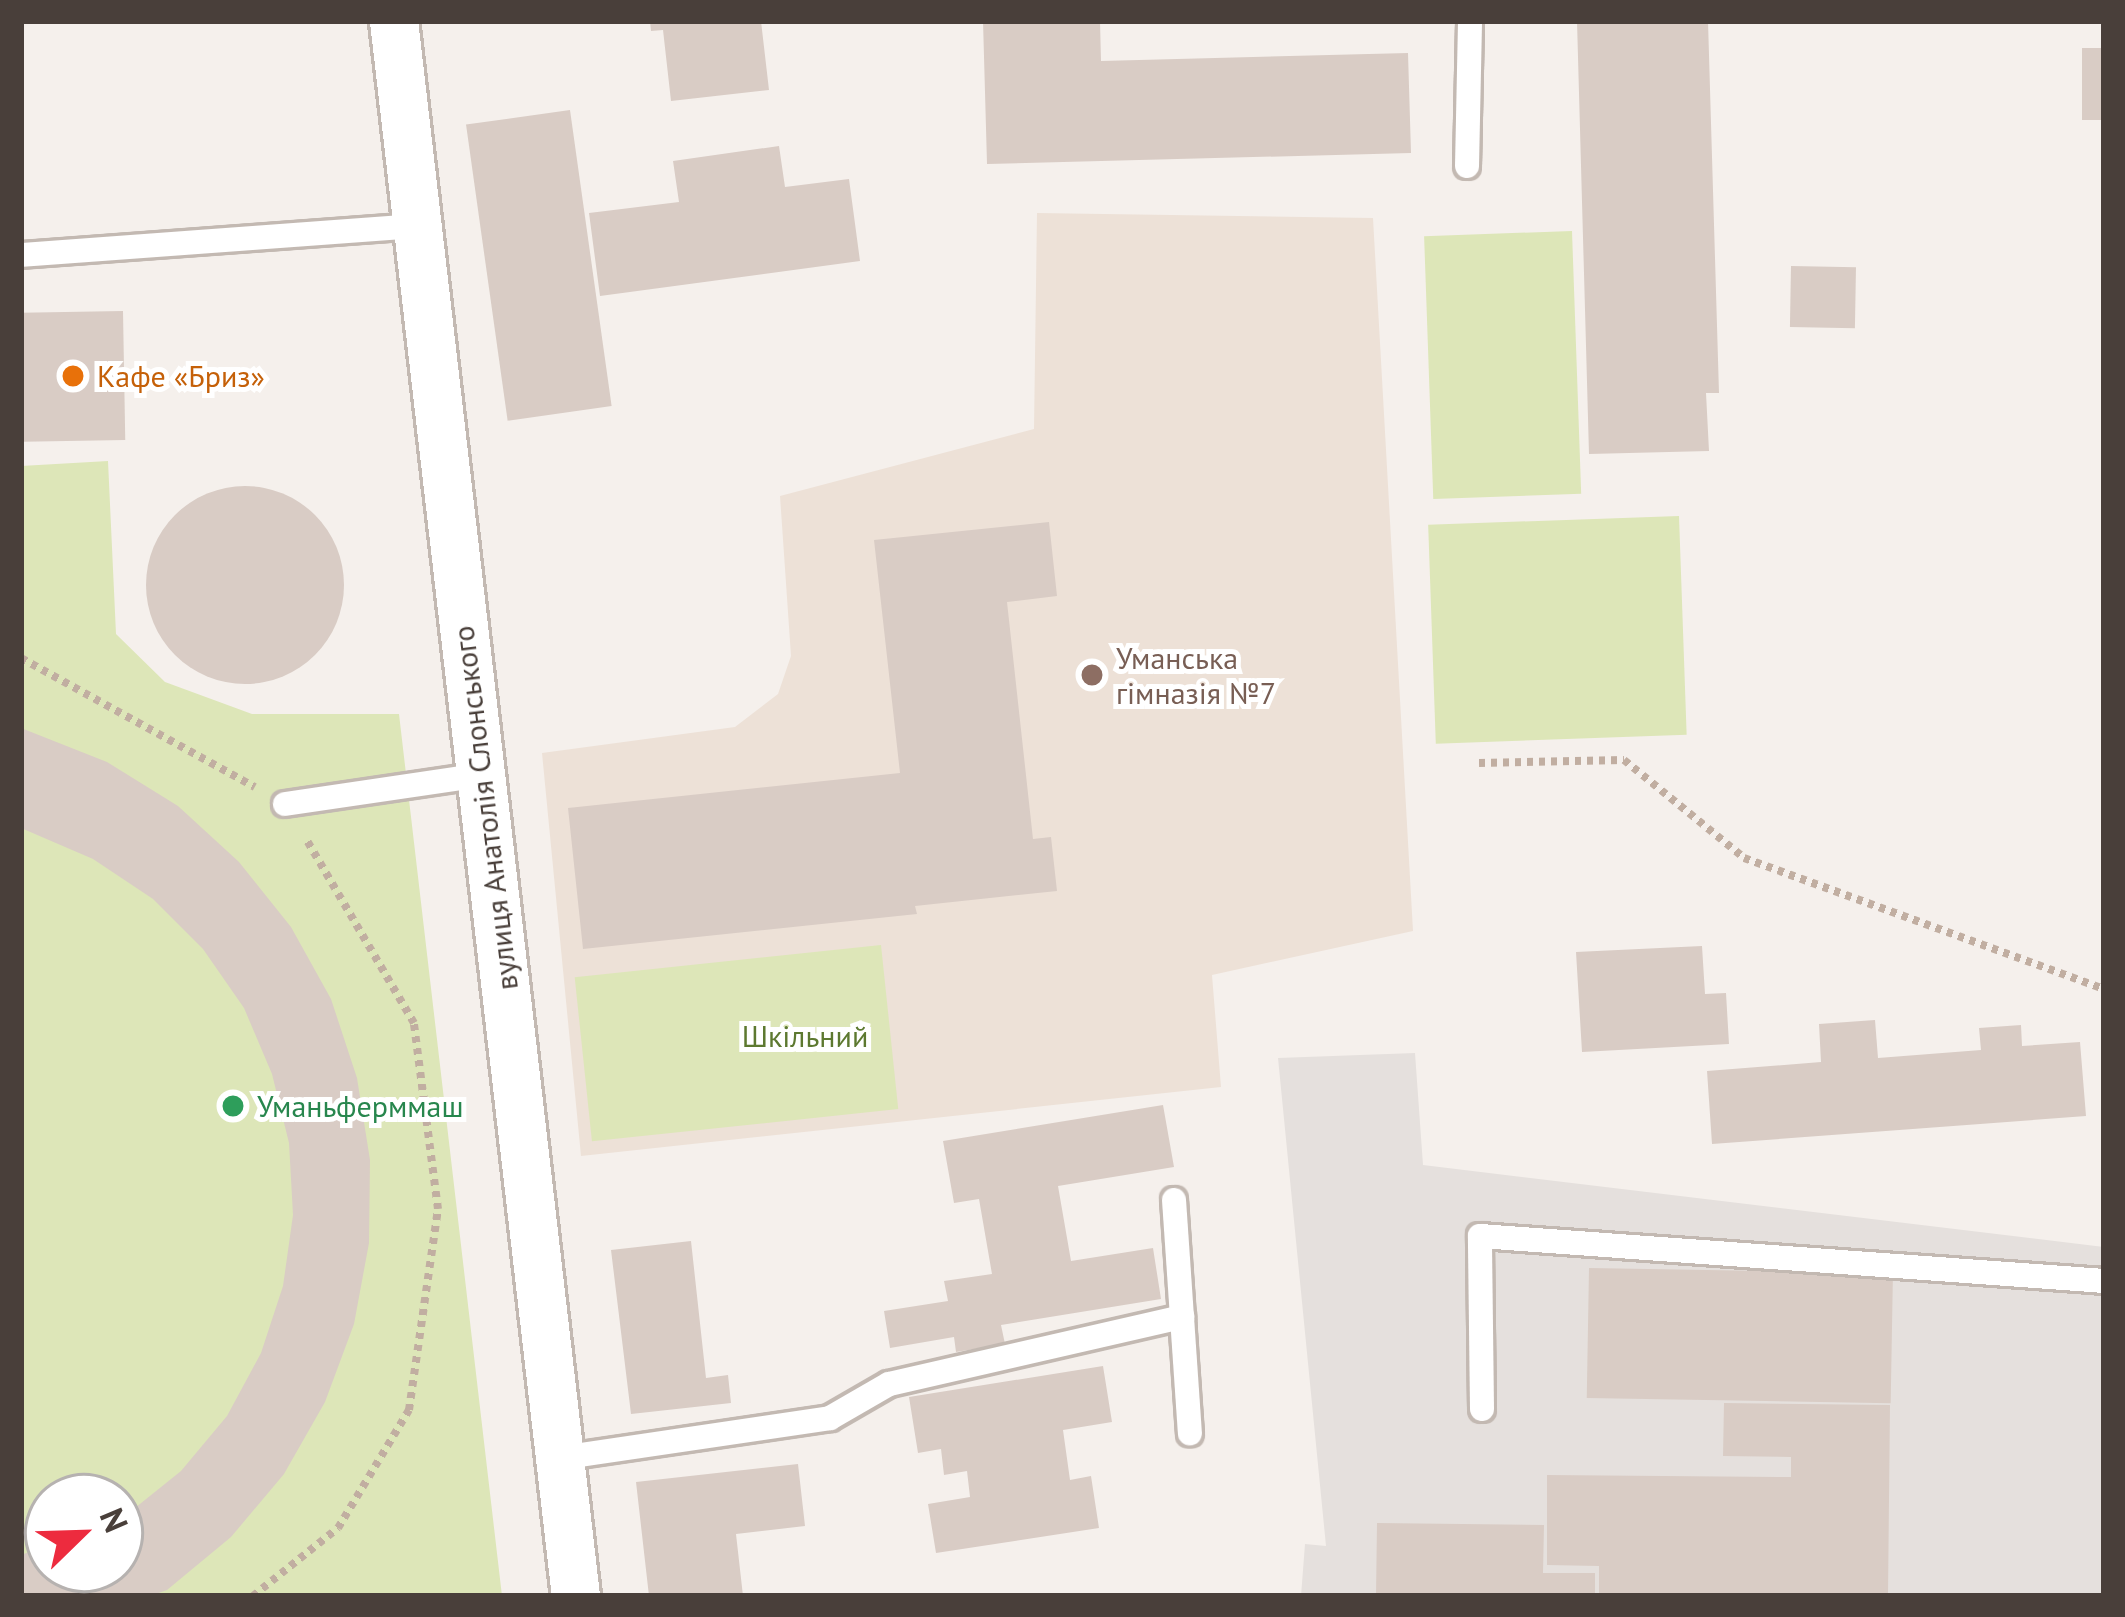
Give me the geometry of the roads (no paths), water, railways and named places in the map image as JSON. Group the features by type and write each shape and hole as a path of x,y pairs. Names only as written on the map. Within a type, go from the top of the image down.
{"street":[{"name":"вулиця Анатолія Слонського","path":"394,21 576,1596"}],"lane":[{"path":"1467,166 1470,21"},
{"path":"21,255 418,226"},
{"path":"285,804 482,775"},
{"path":"1174,1200 1190,1433"},
{"path":"1482,1408 1480,1236 2104,1281"},
{"path":"560,1458 830,1418 890,1384 1182,1317"}],"place":[{"name":"Кафе «Бриз»","path":"73,376"},
{"name":"Уманська гімназія №7","path":"1092,675"},
{"name":"Уманьферммаш","path":"233,1106"}],"park label":[{"name":"Шкільний","path":"805,1036"}]}
